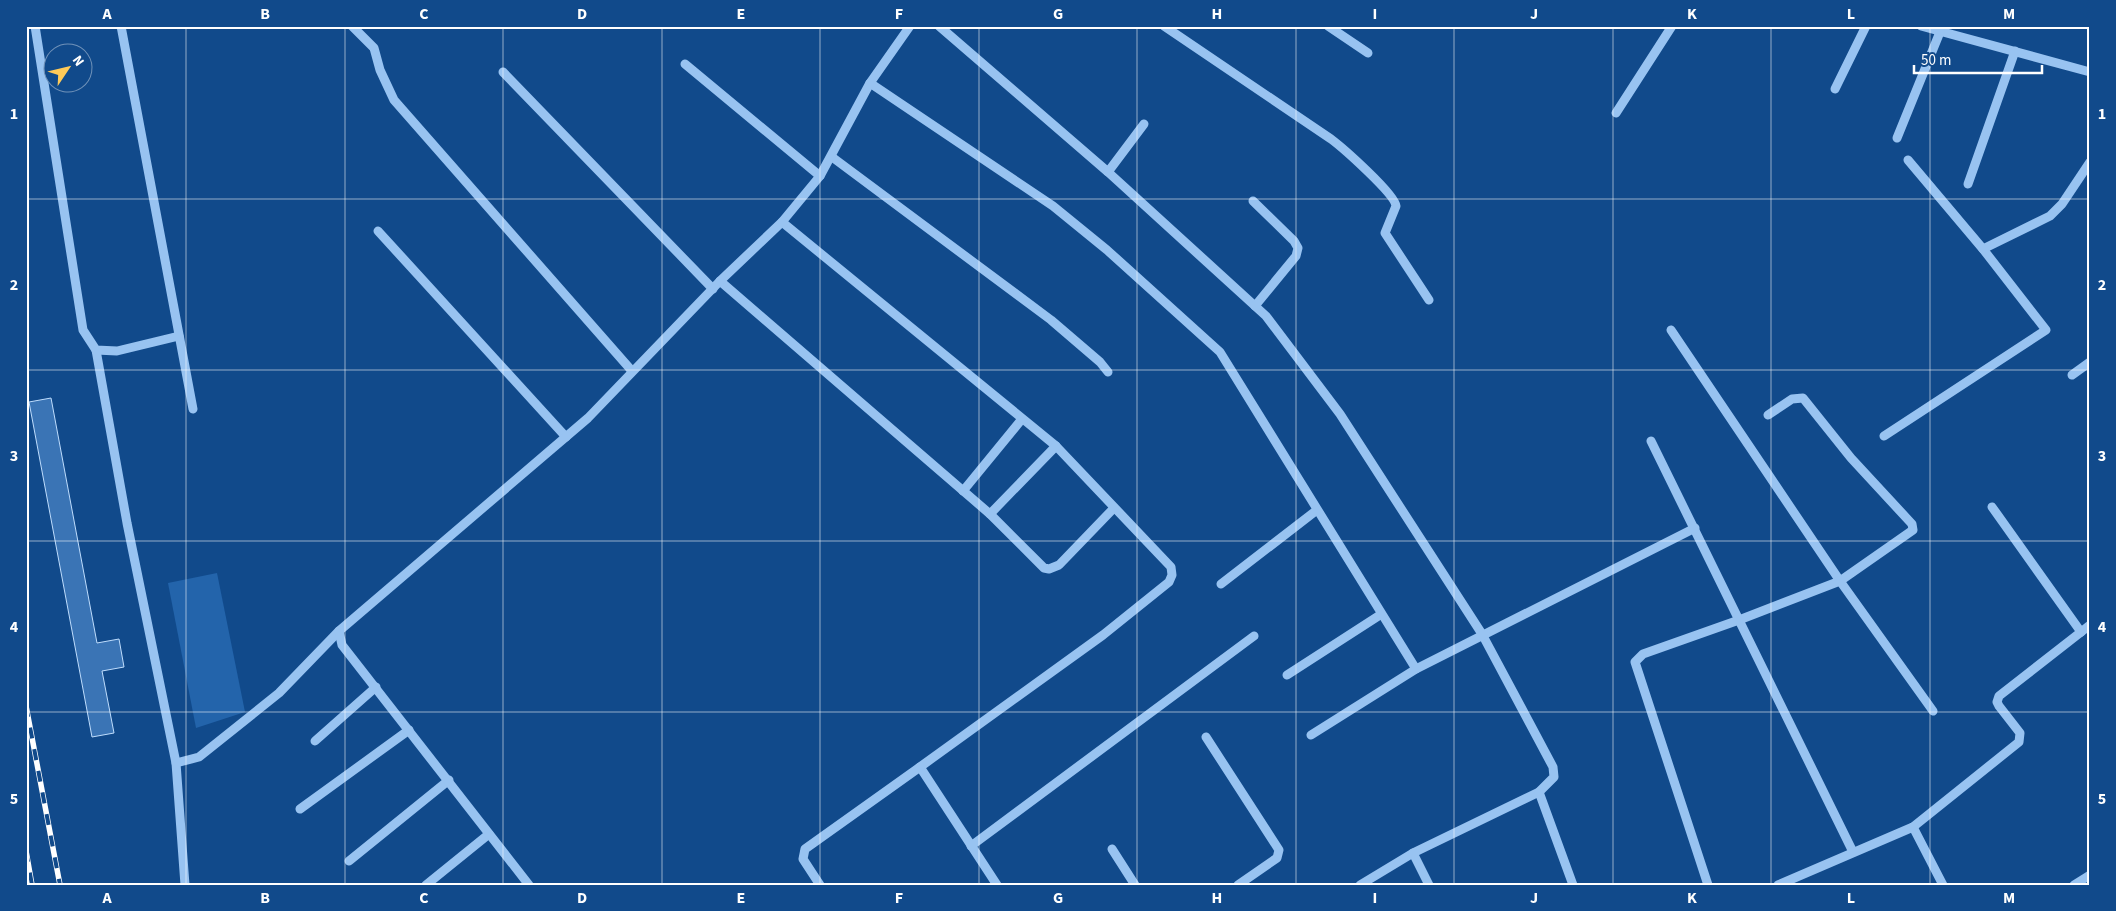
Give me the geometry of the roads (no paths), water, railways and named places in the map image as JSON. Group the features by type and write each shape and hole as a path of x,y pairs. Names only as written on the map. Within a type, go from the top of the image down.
{"street":[{"path":"34,26 83,330 96,350 127,523 176,763 185,885"},
{"path":"121,26 193,409"},
{"path":"352,26 374,48 380,70 394,100 632,371"},
{"path":"176,763 199,757 271,699 339,631 588,418 720,281 782,222 820,176 870,84 910,26"},
{"path":"939,26 1108,172 1255,306 1284,338 1340,414 1482,634 1553,766 1554,777 1539,792 1413,853 1360,885"},
{"path":"1164,26 1331,139 1351,155 1393,198 1396,206 1386,233 1429,300"},
{"path":"1328,26 1368,53"},
{"path":"1616,113 1672,26"},
{"path":"1835,89 1866,26"},
{"path":"1921,26 2090,72"},
{"path":"1897,138 1940,32"},
{"path":"1968,184 2015,51"},
{"path":"685,64 820,176"},
{"path":"503,72 713,289"},
{"path":"870,84 1054,206 1107,250 1220,352 1380,614 1416,668"},
{"path":"1108,172 1144,124"},
{"path":"832,157 1051,320 1100,362 1108,372"},
{"path":"1884,436 2046,330 1984,249 1908,160"},
{"path":"1984,249 2050,216 2062,204 2090,162"},
{"path":"1254,201 1294,241 1298,248 1296,256 1255,306"},
{"path":"782,222 1056,446 1165,560 1170,567 1172,575 1169,582 1103,635 805,849 803,859 820,885"},
{"path":"378,231 566,437"},
{"path":"720,281 990,514 1044,568 1049,569 1059,565 1114,508"},
{"path":"1671,330 1840,581 1933,711"},
{"path":"96,350 116,351 179,336"},
{"path":"2072,375 2090,362"},
{"path":"1708,885 1635,662 1643,654 1840,581 1911,534 1913,530 1912,524 1851,458 1804,398 1792,399 1768,415"},
{"path":"963,491 1022,419"},
{"path":"1651,441 1853,852"},
{"path":"990,514 1056,446"},
{"path":"1992,507 2081,632"},
{"path":"1221,584 1317,510"},
{"path":"1310,735 1416,668 1695,528"},
{"path":"1287,675 1380,614"},
{"path":"1778,885 1913,827 2019,742 2020,733 1997,702 1999,696 2090,625"},
{"path":"339,631 342,645 529,885"},
{"path":"971,846 1254,636"},
{"path":"315,741 376,687"},
{"path":"300,810 409,730"},
{"path":"1206,737 1279,850 1277,858 1238,885"},
{"path":"920,767 997,885"},
{"path":"349,861 449,780"},
{"path":"1539,792 1572,885"},
{"path":"1913,827 1943,885"},
{"path":"426,885 489,834"},
{"path":"1112,849 1135,885"},
{"path":"1413,853 1429,885"},
{"path":"2074,885 2090,875"}],"railway":[{"path":"26,706 60,885"},
{"path":"26,851 32,885"}]}
